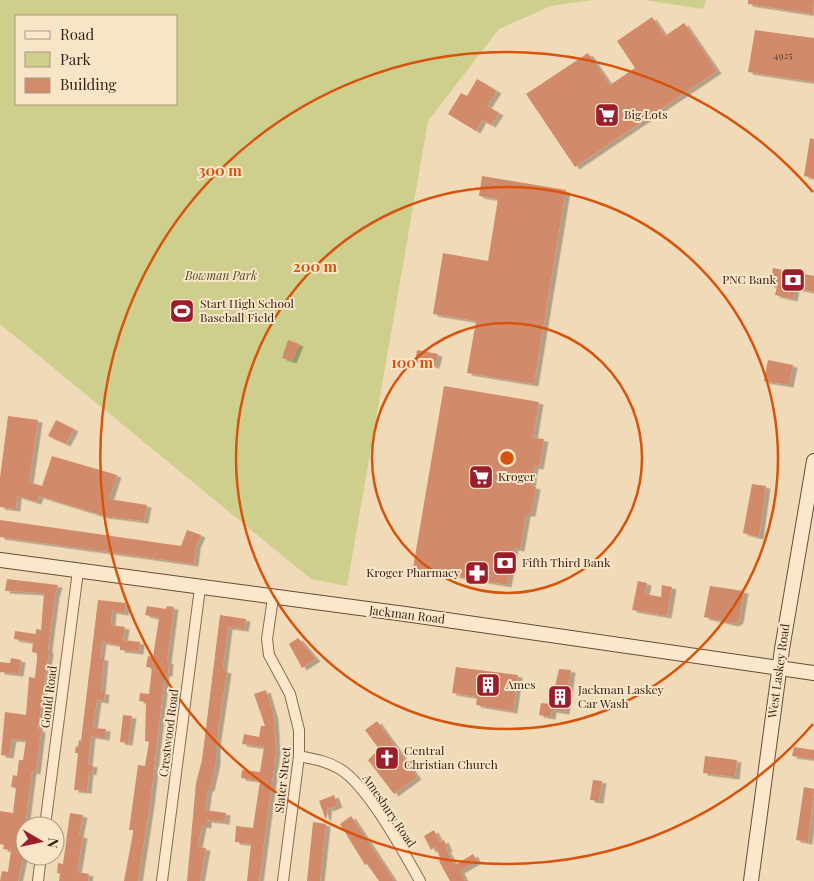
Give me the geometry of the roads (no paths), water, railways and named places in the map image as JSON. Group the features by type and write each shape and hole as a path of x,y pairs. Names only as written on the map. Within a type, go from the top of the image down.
{"main road":[{"name":"West Laskey Road","path":"751,881 779,668 814,461"},
{"name":"Jackman Road","path":"0,560 814,673"}],"street":[{"name":"Gould Road","path":"46,816 78,571"},
{"name":"Crestwood Road","path":"162,881 200,588"},
{"name":"Slater Street","path":"273,598 267,638 269,655 286,682 294,704 300,730 300,756 283,881"},
{"name":"Amesbury Road","path":"300,756 328,762 351,777 377,813 420,881"},
{"path":"38,881 40,866"}],"place":[{"name":"Big Lots","path":"607,115"},
{"name":"PNC Bank","path":"793,280"},
{"name":"Start High School Baseball Field","path":"182,311"},
{"name":"Kroger","path":"481,477"},
{"name":"Fifth Third Bank","path":"505,563"},
{"name":"Kroger Pharmacy","path":"477,573"},
{"name":"Ames","path":"488,685"},
{"name":"Jackman Laskey Car Wash","path":"560,697"},
{"name":"Central Christian Church","path":"387,758"}],"park label":[{"name":"Bowman Park","path":"221,276"}]}
